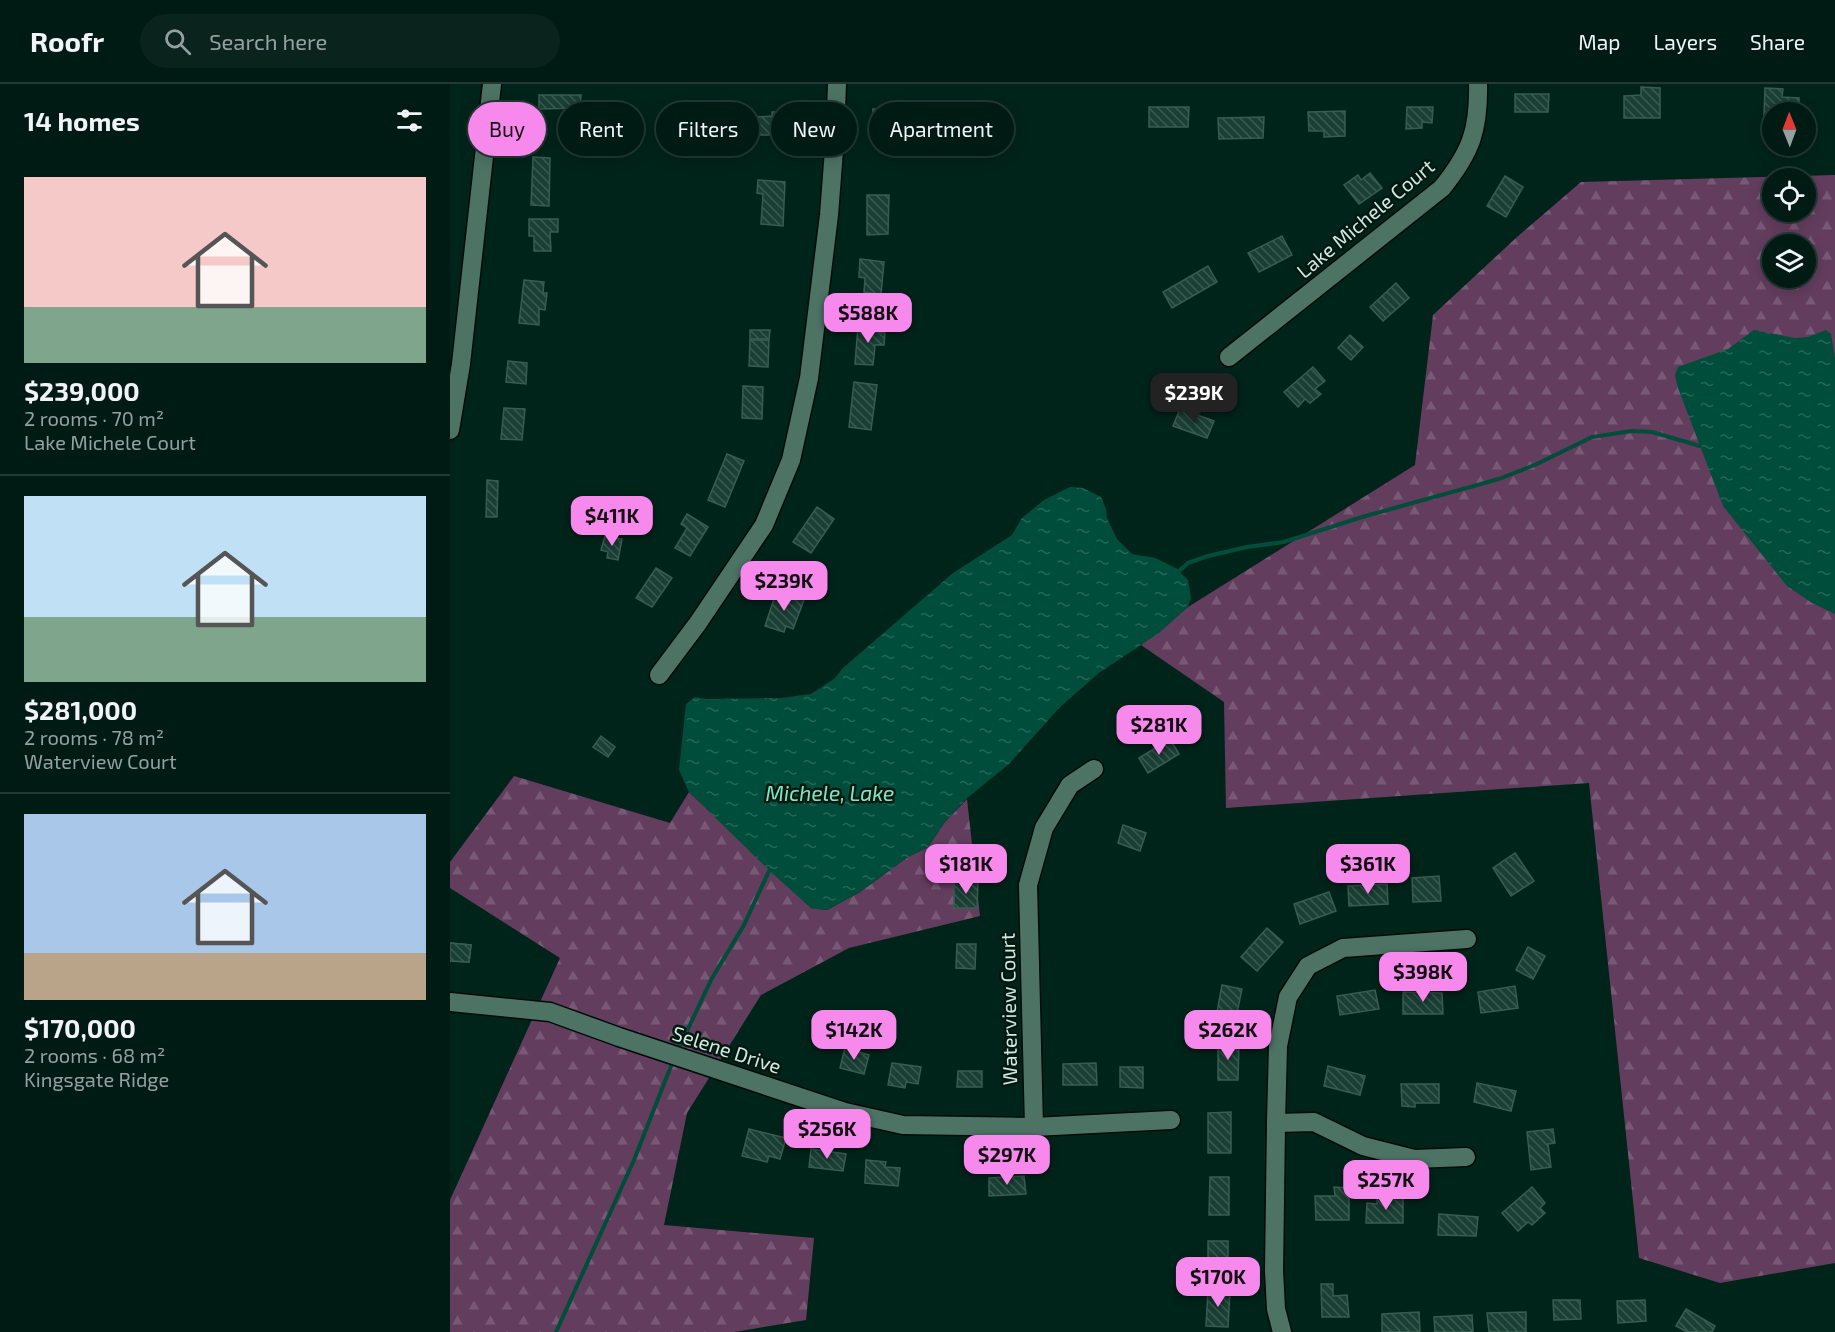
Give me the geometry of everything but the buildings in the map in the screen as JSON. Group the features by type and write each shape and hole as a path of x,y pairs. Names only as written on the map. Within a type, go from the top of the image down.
{"street":[{"path":"450,430 461,364 492,84"},
{"path":"659,675 698,623 764,525 792,460 809,378 829,215 837,84"},
{"name":"Lake Michele Court","path":"1229,357 1442,188 1460,165 1469,147 1478,108 1478,84"},
{"name":"Waterview Court","path":"1034,1126 1028,885 1044,828 1070,785 1094,770"},
{"path":"1282,1332 1276,1309 1274,1271 1276,1123 1278,1046 1288,997 1308,966 1343,948 1467,939"},
{"name":"Selene Drive","path":"450,1002 550,1012 844,1112 903,1125 1034,1126 1172,1120"},
{"path":"1276,1123 1314,1122 1363,1146 1414,1159 1466,1157"}],"green space":[{"path":"1835,175 1835,1263 1720,1283 1639,1258 1589,783 1226,808 1224,702 1141,645 1188,607 1415,465 1433,315 1517,237 1581,182 1762,177 1762,222 1816,222 1816,176"},
{"path":"514,776 670,823 689,792 811,908 827,910 860,892 908,857 928,847 945,822 967,799 980,916 849,948 761,995 687,1113 664,1225 814,1238 806,1320 734,1332 450,1332 450,1200 560,958 450,888 450,862"}],"water":[{"path":"1754,330 1795,338 1808,337 1826,330 1831,334 1835,358 1835,614 1812,603 1787,586 1723,506 1678,388 1675,375 1678,367 1728,349"},
{"name":"Michele, Lake","path":"1070,487 1083,488 1101,497 1107,518 1117,539 1132,554 1155,558 1176,568 1188,580 1191,598 1188,607 1159,633 1100,672 1059,708 1009,764 966,799 945,822 928,847 908,857 860,892 827,910 811,908 689,792 679,770 686,704 695,697 706,699 781,698 811,694 834,679 843,668 953,573 1012,535 1022,518 1044,500"}],"waterway":[{"path":"1179,571 1188,563 1208,556 1284,542 1362,517 1499,479 1537,464 1592,437 1632,431 1652,432 1700,446"},
{"path":"680,1046 711,980 744,925 769,871"},
{"path":"556,1332 634,1160 671,1066"}]}
